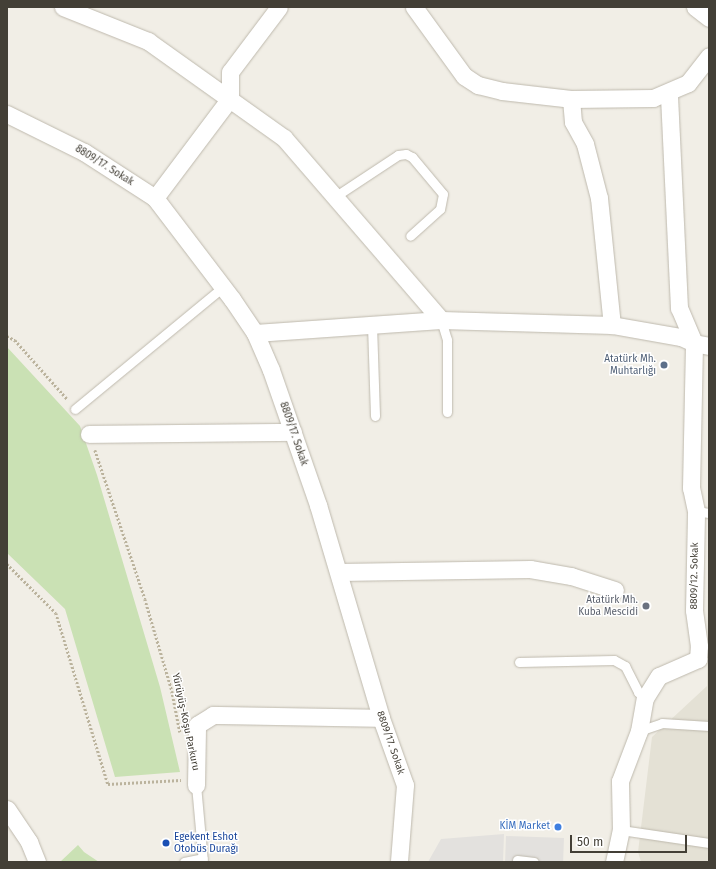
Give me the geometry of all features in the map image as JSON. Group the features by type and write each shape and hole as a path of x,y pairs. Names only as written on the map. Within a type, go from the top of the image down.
{"street":[{"path":"63,7 148,41 230,98 284,138 336,196 441,320"},
{"path":"155,198 230,98 230,72 279,7"},
{"path":"414,7 464,76 478,85 502,92 571,99 638,100 669,93 688,83 709,56"},
{"path":"695,7 709,18"},
{"path":"669,93 680,308 702,345"},
{"path":"571,99 573,122 585,144 599,198 612,325"},
{"name":"8809/17. Sokak","path":"7,114 84,152 155,198 223,287 255,333 272,370 293,432 339,572 381,718 405,785 399,862"},
{"path":"255,333 441,320 612,325 681,338 702,345"},
{"name":"8809/12. Sokak","path":"614,862 621,830 620,780 639,731 645,698 660,676 698,659 704,646 694,610 703,512 691,488 702,345"},
{"path":"89,434 293,432"},
{"path":"339,572 530,569 572,576 615,590"},
{"path":"192,782 197,725 213,715 381,718"},
{"path":"7,808 29,842 37,862"}],"lane":[{"path":"336,196 398,155 406,154 412,156 443,194 440,209 410,236"},
{"path":"75,409 223,287"},
{"path":"441,320 447,340 447,412"},
{"path":"372,325 375,416"},
{"path":"519,662 614,660 625,666 638,692 645,698"},
{"path":"639,731 662,723 709,726"},
{"path":"184,862 203,860 192,782"},
{"path":"621,830 709,843"},
{"path":"518,860 534,862"}],"path":[{"path":"7,336 15,340 46,372 75,409"},
{"name":"Yürüyüş-Koşu Parkuru","path":"89,434 145,599 172,692 180,735"},
{"name":"Yürüyüş-Koşu Parkuru","path":"7,564 56,613 108,784 192,782"}],"shaded area":[{"path":"709,407 709,862 641,862 638,852 652,737 707,686"},
{"path":"504,834 503,862 428,862 441,839"},
{"path":"506,836 564,838 563,862 505,862"}],"green space":[{"path":"7,347 80,426 97,475 160,687 180,772 115,777 65,609 7,553"},
{"path":"78,845 84,852 99,862 60,862"}],"place":[{"name":"Atatürk Mh. Muhtarlığı","path":"664,365"},
{"name":"Atatürk Mh. Kuba Mescidi","path":"646,606"},
{"name":"KİM Market","path":"558,827"},
{"name":"Egekent Eshot Otobüs Durağı","path":"166,843"}]}
